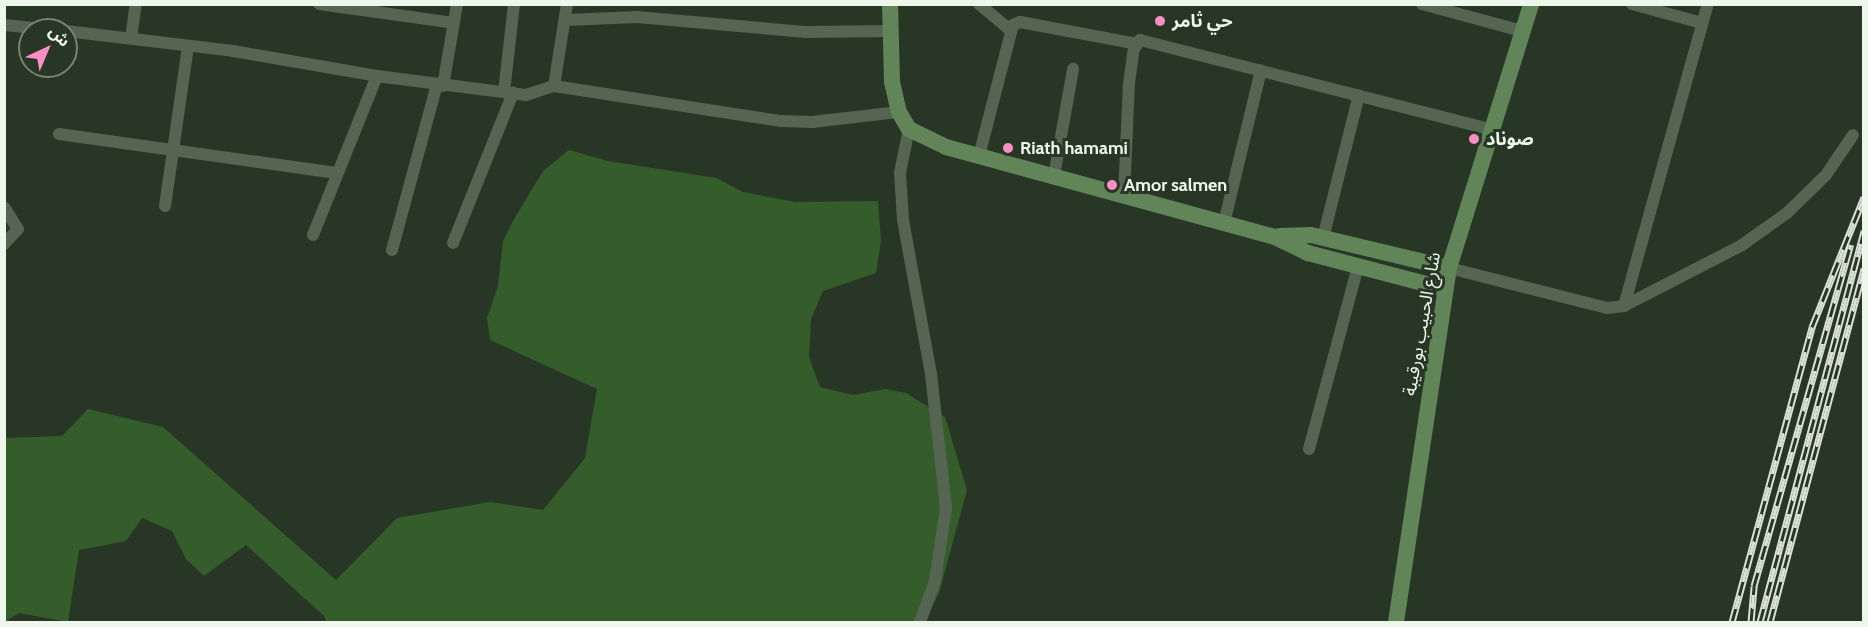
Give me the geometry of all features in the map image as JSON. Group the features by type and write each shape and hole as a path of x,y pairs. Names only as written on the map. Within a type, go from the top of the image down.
{"main road":[{"path":"890,4 892,82 899,112 909,129 946,147 1275,237 1308,253 1445,289"},
{"name":"شارع الحبيب بورقيبة","path":"1396,622 1449,268 1490,129 1531,4"},
{"path":"1275,237 1323,238 1449,268"}],"street":[{"path":"131,39 136,4"},
{"path":"319,4 454,23"},
{"path":"392,250 440,85 457,4"},
{"path":"453,243 509,93 514,4"},
{"path":"554,86 567,4"},
{"path":"979,4 1010,30"},
{"path":"1422,4 1522,31"},
{"path":"1632,4 1702,23"},
{"path":"1624,306 1708,4"},
{"path":"566,20 637,17 806,32 891,31"},
{"path":"979,156 1010,30 1020,22 1137,44 1146,40 1490,129"},
{"path":"78,32 188,46 440,85 539,94 554,86 781,121 812,123 899,112"},
{"path":"1124,195 1129,83 1137,44"},
{"path":"165,206 188,46"},
{"path":"1054,176 1073,69"},
{"path":"1224,223 1261,70"},
{"path":"313,235 336,173 377,76"},
{"path":"1323,238 1359,95"},
{"path":"909,129 900,173 903,220 931,374 946,508 937,571 920,622"},
{"path":"59,134 336,173"},
{"path":"1449,268 1607,308 1624,306 1733,250 1787,213 1826,175 1853,135"},
{"path":"4,207 18,229 4,244"},
{"path":"1309,450 1358,266"}],"green space":[{"path":"569,150 608,161 716,178 743,192 795,202 878,201 881,241 876,273 823,291 811,319 809,357 820,387 853,395 885,389 906,393 945,417 967,490 939,593 924,622 326,622 325,617 246,545 204,576 186,559 172,531 142,518 126,541 79,550 68,622 19,613 5,622 4,438 62,436 88,409 163,427 336,580 397,518 490,502 543,510 585,458 597,389 490,340 487,318 498,286 503,241 543,171"}],"railway":[{"path":"1732,622 1812,327 1864,197"},
{"path":"1760,622 1864,231"},
{"path":"1751,622 1754,586 1851,244"},
{"path":"1770,622 1864,268"}],"place":[{"name":"حي ثامر","path":"1160,21"},
{"name":"صوناد","path":"1474,139"},
{"name":"Riath hamami","path":"1008,148"},
{"name":"Amor salmen","path":"1112,185"}]}
